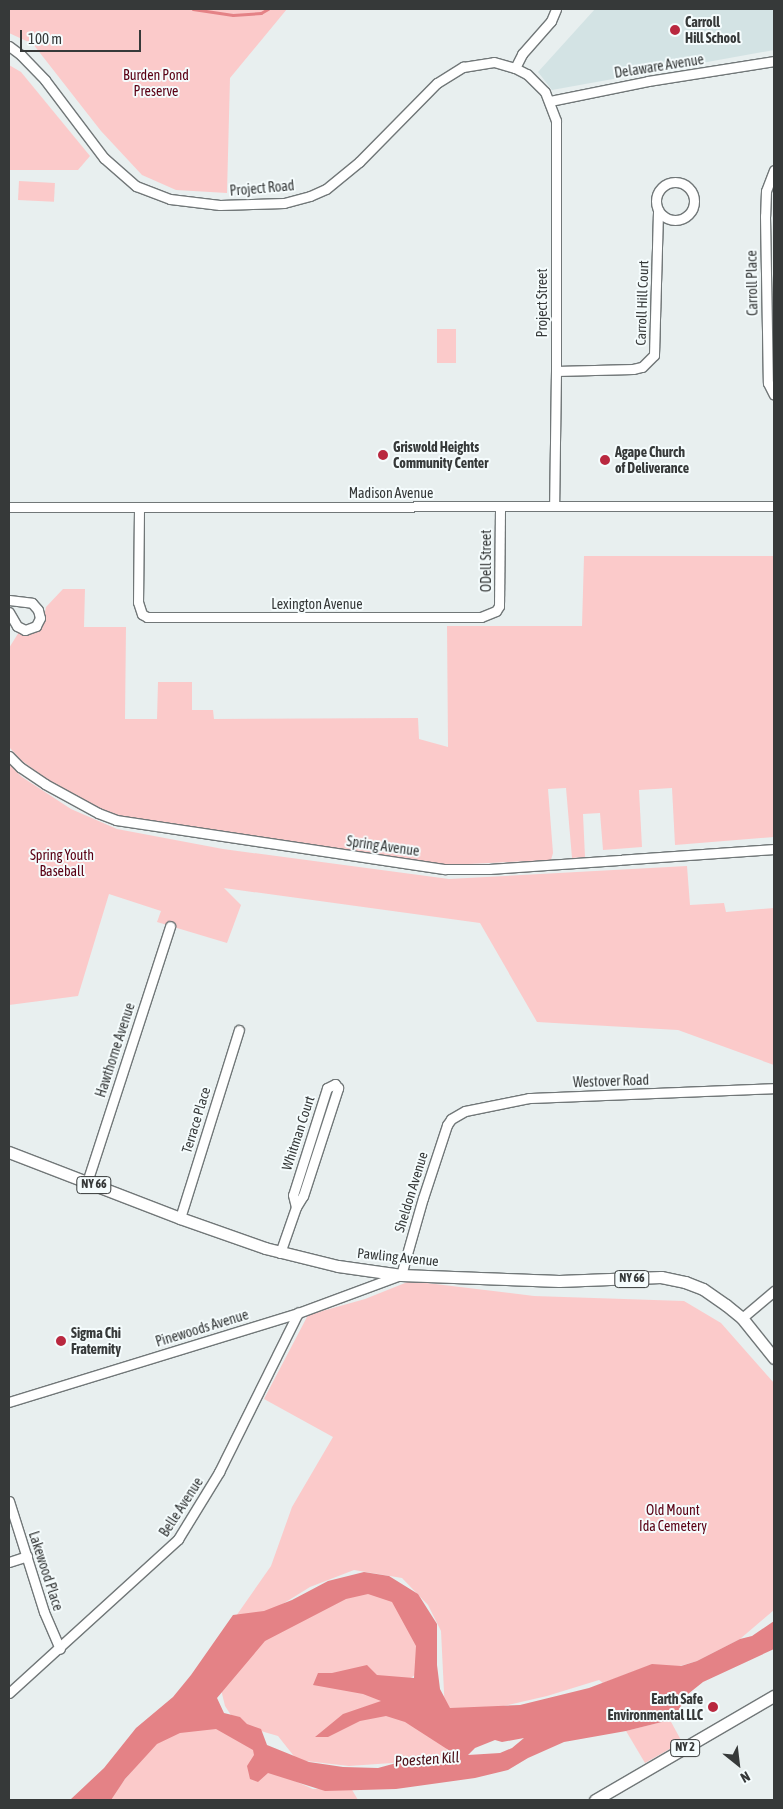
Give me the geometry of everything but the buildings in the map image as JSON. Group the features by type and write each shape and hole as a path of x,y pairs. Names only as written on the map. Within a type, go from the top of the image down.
{"main road":[{"name":"Pawling Avenue","path":"9,1152 180,1218 280,1253 338,1266 402,1276 559,1281 661,1277 703,1289 742,1318 774,1358"},
{"name":"NY 2","path":"595,1800 774,1696"}],"street":[{"path":"515,68 522,54 551,21 556,9"},
{"name":"Project Road","path":"9,46 21,54 45,80 104,158 136,186 170,199 220,205 284,203 310,196 326,188 359,162 437,83 451,73 484,62 515,68 540,86 550,101"},
{"name":"Delaware Avenue","path":"550,101 648,81 774,61"},
{"name":"Project Street","path":"550,101 556,121 554,506"},
{"name":"Carroll Place","path":"774,170 766,191 765,216 768,383 774,395"},
{"name":"Carroll Hill Court","path":"556,371 633,369 642,367 654,355 658,210 656,198 662,187 679,182 689,189 692,194 693,206 685,216 673,219 667,218 658,210"},
{"name":"ODell Street","path":"491,614 496,611 500,597 500,506"},
{"name":"Madison Avenue","path":"9,507 774,506"},
{"name":"Lexington Avenue","path":"138,508 138,602 142,614 154,618 481,616 491,614"},
{"path":"9,600 32,603 38,610 40,618 36,626 24,630 17,626 9,612"},
{"name":"Spring Avenue","path":"9,756 20,767 45,784 98,813 116,820 445,869 489,869 774,849"},
{"name":"Hawthorne Avenue","path":"87,1182 170,926"},
{"name":"Terrace Place","path":"180,1218 239,1030"},
{"name":"Whitman Court","path":"280,1253 296,1206 303,1196 338,1088 335,1084 327,1088 293,1195 296,1206"},
{"name":"Westover Road","path":"451,1119 465,1111 529,1098 774,1088"},
{"name":"Sheldon Avenue","path":"402,1276 423,1198 447,1125 451,1119"},
{"name":"Pinewoods Avenue","path":"9,1402 298,1313 402,1276"},
{"path":"742,1318 774,1291"},
{"name":"Belle Avenue","path":"9,1693 60,1649 178,1539 219,1472 298,1313"},
{"name":"Lakewood Place","path":"9,1501 44,1612 60,1649"},
{"path":"9,1562 26,1556"}],"shaded area":[{"name":"Carroll Hill School","path":"595,9 774,9 774,50 552,90 538,72"},
{"path":"364,1572 389,1576 418,1594 437,1624 437,1665 440,1689 450,1708 520,1705 589,1688 652,1664 681,1666 697,1661 740,1639 752,1636 774,1621 774,1649 703,1682 688,1694 675,1716 670,1720 626,1731 564,1742 528,1758 508,1770 475,1778 396,1789 325,1791 268,1773 258,1782 250,1779 247,1766 254,1755 253,1750 216,1729 180,1733 157,1744 125,1779 111,1800 70,1800 104,1768 136,1728 173,1697 191,1675 233,1615 264,1611 292,1600 328,1581","holes":["368,1594 392,1602 416,1646 414,1678 377,1675 367,1665 332,1673 318,1673 313,1685 363,1694 381,1701 343,1714 315,1737 328,1737 360,1721 386,1716 405,1722 450,1751 453,1761 400,1762 378,1768 343,1767 309,1762 267,1745 261,1729 247,1724 240,1717 224,1713 217,1698 265,1641 346,1599","524,1738 512,1748 500,1753 468,1755 475,1748 495,1740 502,1742"]}],"green space":[{"name":"Burden Pond Preserve","path":"9,9 287,9 230,78 227,193 176,190 142,175 101,131 33,44 9,33"},
{"path":"9,65 21,72 90,156 78,170 9,170"},
{"path":"19,181 55,183 54,202 18,200"},
{"path":"437,329 456,329 456,363 437,363"},
{"path":"584,556 774,556 774,837 675,845 672,788 639,790 642,847 603,850 600,813 583,814 585,857 572,858 566,788 548,789 553,853 551,860 448,865 123,817 92,806 54,784 22,761 9,747 9,648 19,632 25,634 38,630 43,623 46,607 63,589 85,589 84,627 126,627 125,719 157,719 158,682 192,682 192,710 213,710 214,719 418,718 419,739 448,747 447,626 582,626"},
{"name":"Spring Youth Baseball","path":"9,764 22,777 71,809 117,829 223,849 449,879 687,866 690,905 724,903 726,912 774,908 774,1065 678,1030 537,1022 480,923 224,888 241,905 227,943 157,922 161,911 109,894 78,996 9,1005"},
{"name":"Old Mount Ida Cemetery","path":"410,1281 534,1296 684,1301 721,1323 774,1383 774,1610 740,1639 697,1661 656,1673 651,1665 603,1683 599,1680 547,1696 491,1709 445,1713 441,1631 428,1605 402,1578 354,1570 310,1587 260,1618 208,1656 271,1566 292,1507 333,1437 264,1399 308,1315 365,1299"},
{"path":"369,1593 395,1602 418,1644 416,1674 382,1700 446,1746 449,1759 349,1766 297,1760 278,1736 237,1724 225,1706 217,1673 248,1643 341,1598"},
{"path":"670,1720 682,1742 645,1763 626,1731"},
{"path":"216,1727 254,1748 270,1770 313,1789 351,1788 358,1800 108,1800 155,1743 179,1730"}],"waterway":[{"path":"193,9 233,15 261,13 268,9"}],"place":[{"name":"Carroll Hill School","path":"675,30"},
{"name":"Griswold Heights Community Center","path":"383,455"},
{"name":"Agape Church of Deliverance","path":"605,460"},
{"name":"Sigma Chi Fraternity","path":"61,1341"},
{"name":"Earth Safe Environmental LLC","path":"713,1707"}],"water label":[{"name":"Poesten Kill","path":"427,1759"}]}
